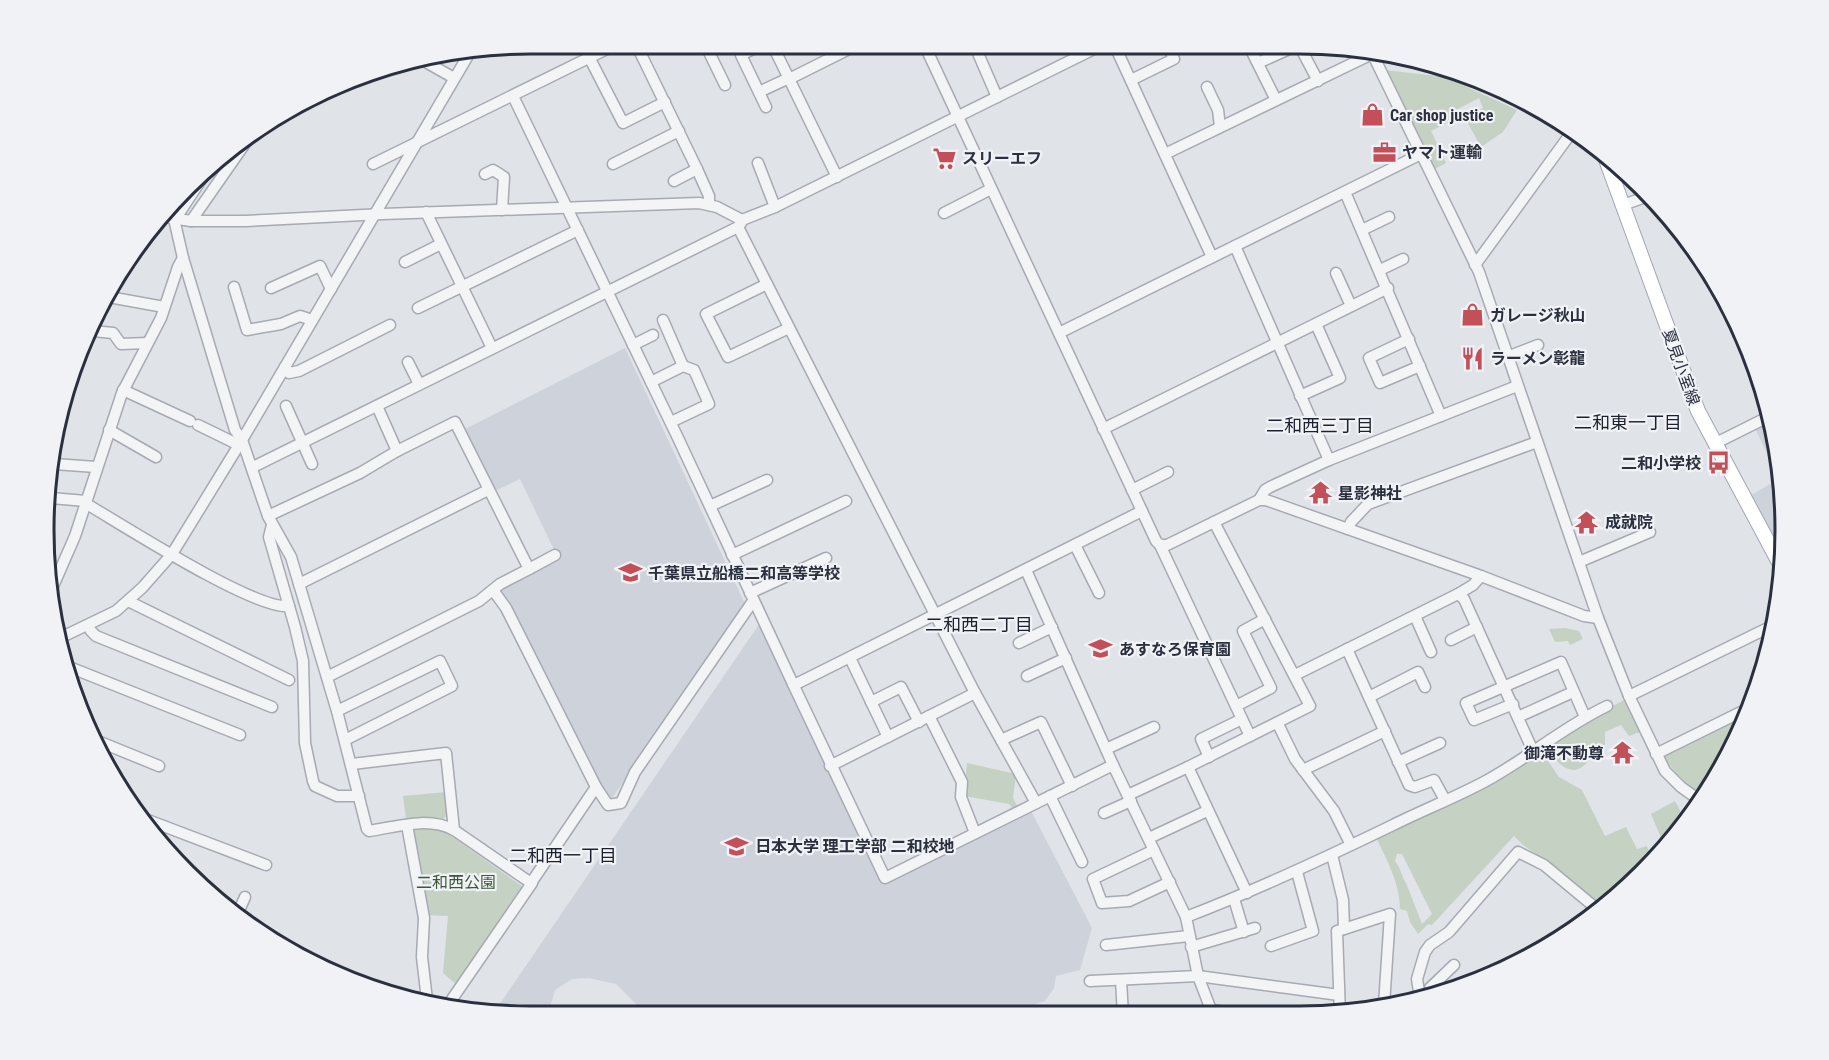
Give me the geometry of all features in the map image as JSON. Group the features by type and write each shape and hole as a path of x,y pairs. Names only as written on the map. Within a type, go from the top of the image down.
{"main road":[{"name":"夏見小室線","path":"1613,172 1689,391 1714,444 1774,554"}],"street":[{"path":"373,164 594,54"},
{"path":"641,54 697,169 709,196 709,205"},
{"path":"710,54 725,85"},
{"path":"743,54 741,55 766,107"},
{"path":"777,54 837,177"},
{"path":"759,92 839,54"},
{"path":"929,54 1103,429 1250,736"},
{"path":"978,54 997,98"},
{"path":"253,467 607,292 740,223 997,98 1075,54"},
{"path":"1119,54 1212,257"},
{"path":"1131,80 1174,59 1172,54"},
{"path":"1253,54 1276,100"},
{"path":"1258,63 1278,54"},
{"path":"1303,54 1318,81"},
{"path":"589,57 623,123 664,102"},
{"path":"66,636 116,611 172,554 241,442 466,58"},
{"path":"1165,154 1362,58"},
{"path":"1375,60 1475,265 1598,618 1629,696 1668,775 1694,796"},
{"path":"430,65 454,78"},
{"path":"1207,87 1218,110 1220,127"},
{"path":"513,96 885,878 1113,765"},
{"path":"613,164 679,131"},
{"path":"1475,265 1568,137"},
{"path":"191,221 238,154"},
{"path":"1059,333 1420,154"},
{"path":"758,164 775,207"},
{"path":"674,181 697,169"},
{"path":"485,174 493,170 504,177 502,210"},
{"path":"944,213 991,189"},
{"path":"1345,192 1441,416"},
{"path":"1623,205 1641,199"},
{"path":"173,215 191,221 248,227 426,212 699,203 717,207 740,223 767,284 937,614 975,693 1036,803"},
{"path":"426,212 492,348"},
{"path":"171,217 235,430 253,467 270,520 291,557 337,711 366,827 369,831 434,823 454,830 527,882 532,883"},
{"path":"1362,230 1389,217"},
{"path":"417,308 578,230"},
{"path":"405,262 441,244"},
{"path":"1235,246 1329,460"},
{"path":"57,578 75,536 123,390 164,308 183,258"},
{"path":"1380,270 1403,259"},
{"path":"271,288 320,266 330,289"},
{"path":"1336,273 1351,306"},
{"path":"767,284 706,314 728,357 789,328"},
{"path":"234,287 247,330 281,324 300,316 312,320"},
{"path":"1103,429 1388,288"},
{"path":"115,298 164,308"},
{"path":"663,320 683,366 694,370 709,404 670,422"},
{"path":"1300,396 1340,378 1316,324"},
{"path":"285,367 289,373 299,371 390,325"},
{"path":"97,332 112,333 121,344 147,343"},
{"path":"633,345 653,335"},
{"path":"1409,339 1369,358 1380,383 1420,366"},
{"path":"1507,357 1538,345"},
{"path":"408,362 419,384"},
{"path":"651,382 683,366"},
{"path":"1259,500 1265,490 1270,487 1329,460 1517,386"},
{"path":"123,390 241,442"},
{"path":"286,406 312,464"},
{"path":"376,406 397,451"},
{"path":"1714,444 1762,420"},
{"path":"270,520 455,422 529,569"},
{"path":"109,430 156,457"},
{"path":"1348,528 1368,504 1537,442"},
{"path":"59,464 96,467"},
{"path":"1132,490 1168,472"},
{"path":"710,506 767,480"},
{"path":"299,584 488,490"},
{"path":"55,498 85,502 172,554 249,596 281,607 289,606"},
{"path":"1160,545 1167,545 1259,500 1266,500 1481,576 1584,616 1598,618"},
{"path":"732,555 846,501"},
{"path":"794,684 1142,511"},
{"path":"270,520 268,537 289,606 304,671 305,743 315,786 337,796 359,796"},
{"path":"1104,813 1310,706 1214,522"},
{"path":"1579,562 1650,532"},
{"path":"1075,545 1099,593"},
{"path":"327,677 479,601 500,584 555,555"},
{"path":"493,590 507,608 596,787 609,805 621,803 635,772 752,597 826,558"},
{"path":"1026,570 1113,765 1186,917 1198,976 1209,1006"},
{"path":"1295,675 1458,594 1473,585 1481,576"},
{"path":"1458,594 1464,599 1533,751"},
{"path":"128,601 289,680"},
{"path":"1415,616 1431,651"},
{"path":"1236,706 1271,688 1244,631 1265,619"},
{"path":"88,626 96,636 272,706"},
{"path":"1019,643 1052,627"},
{"path":"1451,640 1477,627"},
{"path":"1629,696 1764,630"},
{"path":"1347,649 1398,762 1412,787 1434,780 1445,800"},
{"path":"850,658 888,737"},
{"path":"1027,676 1066,658"},
{"path":"337,711 440,661 452,686 345,740"},
{"path":"1513,704 1474,720 1466,703 1561,662 1585,717"},
{"path":"75,669 240,735"},
{"path":"1369,697 1418,672 1425,687"},
{"path":"871,702 901,687 918,722"},
{"path":"1518,717 1573,692"},
{"path":"831,766 975,693"},
{"path":"1186,917 1297,872 1491,778 1518,763 1585,717 1607,706"},
{"path":"1656,754 1738,713"},
{"path":"929,716 962,782 961,797 975,833"},
{"path":"1209,757 1201,739 1242,719"},
{"path":"1001,740 1041,722 1072,786"},
{"path":"1278,724 1295,759 1334,812 1351,845"},
{"path":"1107,749 1154,727"},
{"path":"1303,770 1385,731"},
{"path":"1398,762 1440,743"},
{"path":"105,744 159,765"},
{"path":"352,765 446,753 454,830"},
{"path":"1188,768 1246,893"},
{"path":"452,999 596,787"},
{"path":"1050,796 1082,862"},
{"path":"1149,838 1207,811"},
{"path":"154,822 266,865"},
{"path":"407,825 424,918 422,957 426,995"},
{"path":"1155,850 1093,879 1102,903 1129,901 1170,882"},
{"path":"1419,991 1417,979 1425,952 1430,945 1449,932 1518,852 1544,865 1592,905"},
{"path":"1332,855 1343,900 1344,929"},
{"path":"1271,946 1313,932 1297,872"},
{"path":"240,908 245,897"},
{"path":"1106,945 1190,942 1249,930 1234,899"},
{"path":"1339,1004 1337,931 1390,914 1384,998"},
{"path":"1431,987 1454,965"},
{"path":"1090,981 1198,976 1339,995"},
{"path":"1121,980 1123,1006"}],"shaded area":[{"name":"千葉県立船橋二和高等学校","path":"625,348 745,604 613,797 606,796 501,592 501,588 558,558 520,479 493,492 463,430"},
{"path":"1762,422 1770,459 1754,426"},
{"path":"1772,483 1775,539 1751,495"},
{"name":"日本大学 理工学部 二和校地","path":"760,623 884,883 1030,809 1092,928 1080,970 1056,976 1054,988 1045,1001 1030,1006 637,1006 616,984 589,978 572,979 555,990 550,1006 499,1005"}],"green space":[{"path":"1385,70 1445,77 1517,110 1503,132 1481,147 1465,118 1483,108 1479,98 1450,113 1453,120 1431,131 1446,163 1433,170"},
{"path":"1565,628 1579,631 1583,639 1570,645 1568,641 1555,642 1549,629"},
{"path":"1626,699 1640,732 1629,736 1621,725 1605,732 1605,750 1578,769 1566,768 1553,757 1548,761 1559,777 1582,790 1605,836 1626,827 1637,849 1647,846 1649,852 1595,903 1514,836 1432,925 1428,924 1418,934 1410,922 1407,911 1400,909 1395,880 1375,835","holes":["1397,854 1402,854 1432,914 1422,924 1395,861"]},
{"path":"1736,718 1726,741 1697,791 1682,779 1663,755"},
{"path":"967,763 1016,774 1013,798 1018,808 1014,810 1009,804 964,796"},
{"path":"446,792 448,815 443,819 428,817 406,819 403,796"},
{"path":"1675,801 1682,813 1661,839 1651,814"},
{"name":"二和西公園","path":"434,828 447,833 526,889 458,986 443,973 448,916 426,915 411,831"}],"place":[{"name":"Car shop justice","path":"1372,115"},
{"name":"ヤマト運輸","path":"1384,152"},
{"name":"スリーエフ","path":"944,158"},
{"name":"ガレージ秋山","path":"1472,315"},
{"name":"ラーメン彰龍","path":"1472,358"},
{"name":"二和小学校","path":"1719,463"},
{"name":"星影神社","path":"1320,493"},
{"name":"成就院","path":"1587,522"},
{"name":"千葉県立船橋二和高等学校","path":"630,573"},
{"name":"あすなろ保育園","path":"1101,649"},
{"name":"御滝不動尊","path":"1622,753"},
{"name":"日本大学 理工学部 二和校地","path":"737,846"}],"district":[{"name":"二和東一丁目","path":"1628,422"},
{"name":"二和西三丁目","path":"1320,425"},
{"name":"二和西二丁目","path":"979,624"},
{"name":"二和西一丁目","path":"563,855"}]}
